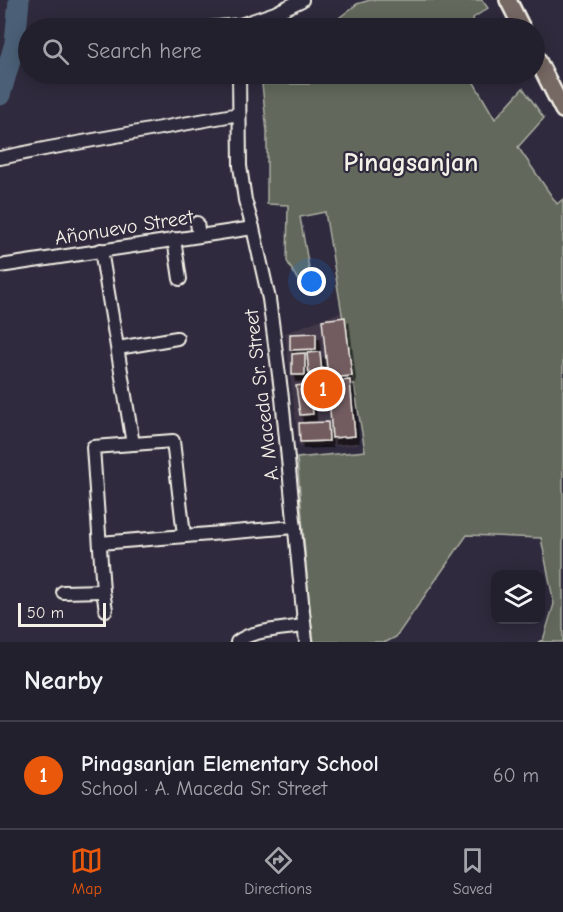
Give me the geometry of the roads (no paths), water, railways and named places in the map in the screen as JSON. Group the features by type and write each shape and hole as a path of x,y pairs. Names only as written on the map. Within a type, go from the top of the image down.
{"main road":[{"path":"508,0 517,18"},
{"path":"545,75 563,110"}],"street":[{"path":"263,18 302,0"},
{"name":"A. Maceda Sr. Street","path":"239,84 240,166 245,200 269,298 282,398 306,642"},
{"path":"0,158 239,114"},
{"name":"Añonuevo Street","path":"0,266 174,239 198,229 253,228"},
{"path":"174,239 180,279"},
{"path":"101,250 133,444"},
{"path":"118,348 177,338"},
{"path":"106,610 93,447 173,441 184,535"},
{"path":"100,543 295,527"},
{"path":"63,592 103,591"},
{"path":"237,642 260,633 303,626"}],"waterway":[{"path":"0,95 15,43 19,0"}],"place":[{"name":"Pinagsanjan Elementary School","path":"323,389"}],"district":[{"name":"Pinagsanjan","path":"411,162"}]}
